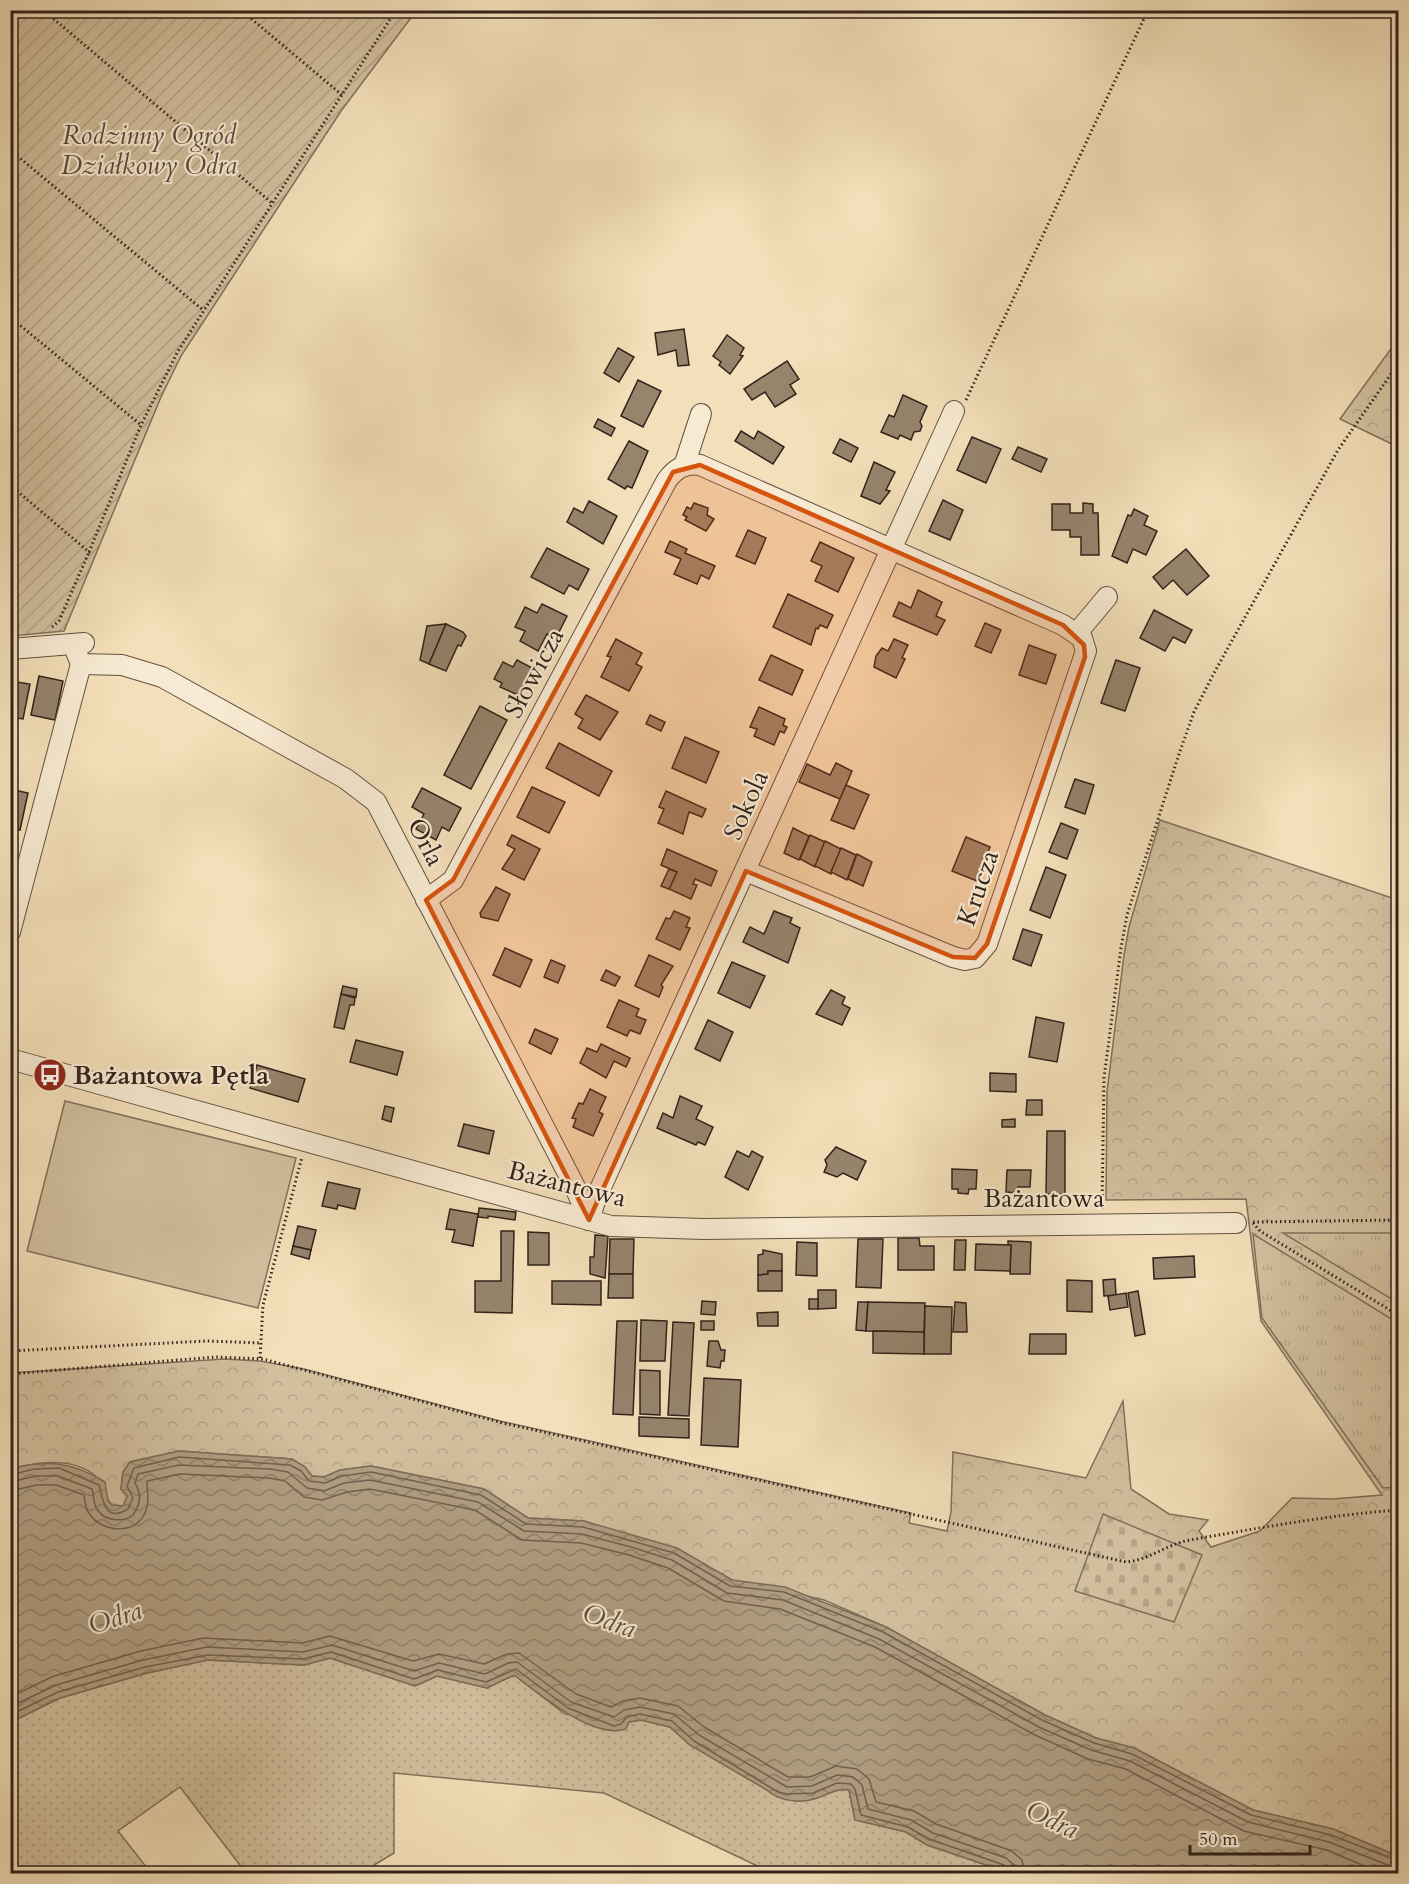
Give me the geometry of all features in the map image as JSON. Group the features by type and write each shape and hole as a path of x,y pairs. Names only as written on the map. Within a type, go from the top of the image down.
{"street":[{"name":"Sokola","path":"589,1220 954,411"},
{"name":"Słowicza","path":"426,900 453,880 667,480 673,472 684,466 701,414"},
{"path":"684,466 700,465 891,548 1077,633 1107,597"},
{"name":"Krucza","path":"746,871 953,957 965,960 975,958 987,944 1085,657 1084,645 1077,633"},
{"path":"10,649 79,644 81,664 10,932"},
{"name":"Orla","path":"81,664 122,665 162,677 346,779 376,802 575,1187 589,1220"},
{"name":"Bażantowa","path":"10,1059 621,1227 704,1229 1236,1223"}],"path":[{"path":"43,10 272,203"},
{"path":"241,10 342,95"},
{"path":"48,627 59,621 141,424 167,372 204,310 396,10"},
{"path":"954,411 967,400 997,339 1148,10"},
{"path":"10,150 204,310"},
{"path":"10,317 141,424"},
{"path":"1101,1225 1104,1078 1121,948 1130,904 1194,712 1338,450 1398,364"},
{"path":"10,485 89,552"},
{"path":"260,1359 263,1305 303,1152"},
{"path":"1398,1220 1252,1222 1260,1231 1398,1315"},
{"path":"10,1351 207,1341 262,1343"},
{"path":"10,1374 215,1357 260,1359 503,1423 1126,1562 1141,1561 1188,1540 1323,1518 1398,1510"}],"highlighted area":[{"path":"700,465 1063,625 1084,645 1085,657 987,944 975,958 953,957 746,871 589,1220 426,900 453,880 673,472"}],"green space":[{"name":"Rodzinny Ogród Działkowy Odra","path":"11,10 416,11 341,111 181,356 161,397 64,631 11,636"},
{"path":"1398,339 1398,447 1340,419"},
{"path":"1160,820 1398,900 1398,1856 1333,1829 1253,1810 1134,1748 1096,1738 1045,1715 886,1627 824,1600 732,1580 722,1574 584,1521 528,1518 484,1489 371,1466 340,1470 324,1477 312,1476 305,1467 292,1459 179,1451 130,1462 123,1472 121,1489 127,1496 124,1506 112,1505 97,1478 74,1465 52,1462 11,1469 11,1373 224,1359 260,1361 304,1369 500,1421 911,1513 909,1523 947,1531 951,1512 953,1452 1086,1478 1123,1401 1131,1489 1169,1514 1208,1520 1199,1531 1211,1547 1260,1531 1292,1498 1333,1499 1382,1495 1261,1321 1246,1199 1106,1200 1107,1092 1124,955 1129,927"},
{"path":"65,1101 296,1158 258,1308 27,1251"},
{"path":"1283,1233 1398,1233 1398,1303"},
{"path":"1253,1234 1398,1323 1398,1487 1383,1488 1262,1318"},
{"path":"1103,1514 1202,1555 1174,1622 1075,1591"},
{"path":"330,1658 415,1686 437,1676 487,1688 514,1675 565,1714 629,1722 641,1720 670,1727 690,1745 778,1797 804,1801 836,1791 849,1790 855,1820 906,1832 927,1845 1010,1873 772,1873 604,1793 394,1773 394,1853 361,1873 246,1873 180,1787 118,1831 151,1873 11,1874 11,1722 60,1698 147,1673 208,1660 304,1665"}],"water":[{"name":"Odra","path":"179,1451 292,1459 305,1467 312,1476 324,1477 340,1470 371,1466 484,1489 528,1518 584,1521 677,1548 732,1580 785,1587 886,1627 1045,1715 1096,1738 1134,1748 1253,1810 1333,1829 1398,1856 1398,1873 1010,1873 927,1845 906,1832 855,1820 849,1790 836,1791 804,1801 778,1797 690,1745 670,1727 641,1720 629,1722 626,1729 613,1731 598,1728 567,1713 514,1675 487,1688 437,1676 415,1686 330,1658 304,1665 208,1660 147,1673 60,1698 11,1722 11,1469 48,1463 70,1466 105,1482 108,1501 112,1505 123,1506 127,1496 121,1489 123,1472 130,1462"}],"building":[{"path":"684,329 689,365 678,366 676,350 658,355 655,333"},
{"path":"727,335 744,348 740,355 743,356 730,374 719,365 721,362 713,356"},
{"path":"618,348 634,357 619,382 604,373"},
{"path":"787,361 799,379 790,385 796,394 775,407 765,392 752,400 744,389"},
{"path":"638,380 661,391 643,427 621,416"},
{"path":"903,395 927,406 920,422 922,426 920,431 914,432 911,440 900,435 898,439 881,432 889,415 894,417"},
{"path":"598,419 615,428 611,436 594,427"},
{"path":"741,431 754,439 758,431 784,447 773,464 735,441"},
{"path":"972,437 1001,449 986,483 957,470"},
{"path":"840,439 858,448 851,462 833,453"},
{"path":"629,441 648,451 632,488 627,486 625,489 608,479"},
{"path":"1018,447 1047,459 1041,472 1012,459"},
{"path":"874,462 895,472 886,490 890,491 880,504 861,496"},
{"path":"943,500 963,510 950,540 929,531"},
{"path":"589,501 617,516 603,544 567,522 574,508 583,513"},
{"path":"694,503 708,508 707,515 714,519 706,531 685,520 687,517 683,515 687,507 691,509"},
{"path":"1083,503 1093,504 1093,513 1098,513 1099,555 1081,555 1081,537 1070,537 1070,530 1052,530 1052,504 1070,504 1070,513 1083,513"},
{"path":"1134,509 1148,516 1144,525 1157,531 1146,555 1133,549 1127,563 1112,556 1128,515 1131,516"},
{"path":"748,530 766,538 755,564 736,556"},
{"path":"670,541 687,549 685,553 715,566 709,579 701,575 697,584 674,574 681,559 665,552"},
{"path":"820,542 854,558 838,592 815,581 822,566 811,561"},
{"path":"547,548 589,569 578,590 569,585 564,594 531,577"},
{"path":"1186,549 1209,576 1187,595 1173,580 1163,589 1153,577"},
{"path":"918,590 942,602 936,616 945,620 937,635 893,616 899,602 911,608"},
{"path":"788,594 833,615 827,628 820,625 818,629 816,628 811,645 773,627"},
{"path":"542,604 567,616 556,638 547,634 538,651 520,641 525,631 515,627 525,607 537,613"},
{"path":"1154,610 1192,630 1185,643 1173,637 1165,651 1140,638"},
{"path":"985,623 1001,630 991,653 975,646"},
{"path":"446,624 429,664 420,660 427,626"},
{"path":"446,624 463,632 466,636 461,646 458,645 446,671 429,664"},
{"path":"616,639 642,653 636,664 642,667 629,691 601,677 611,657 607,656"},
{"path":"894,639 908,645 902,658 905,659 896,678 874,667 876,656 882,648 888,651"},
{"path":"1029,645 1056,655 1046,684 1019,675"},
{"path":"771,655 803,670 792,695 759,680"},
{"path":"517,660 534,669 518,695 500,687 502,683 494,679 503,662 513,667"},
{"path":"1116,660 1140,668 1125,711 1101,703"},
{"path":"39,676 63,681 55,720 31,715"},
{"path":"10,681 30,684 23,719 10,717 13,699 10,698"},
{"path":"586,695 618,712 600,740 578,728 583,719 575,714"},
{"path":"480,706 507,720 471,789 444,775"},
{"path":"759,707 785,719 783,725 787,727 784,733 780,731 774,745 754,736 757,729 750,727"},
{"path":"650,715 665,722 661,731 646,724"},
{"path":"685,737 719,752 706,783 672,768"},
{"path":"559,743 612,771 599,796 546,768"},
{"path":"836,763 852,771 840,799 799,782 807,764 830,775"},
{"path":"1075,779 1094,785 1085,814 1065,807"},
{"path":"846,785 869,795 854,829 831,820"},
{"path":"532,787 565,802 549,833 517,817"},
{"path":"422,788 461,808 449,831 442,827 436,840 416,829 424,814 412,807"},
{"path":"10,789 28,793 20,830 10,828"},
{"path":"666,791 706,809 702,817 689,812 683,834 658,823 664,809 659,807"},
{"path":"1061,823 1078,830 1067,859 1049,852"},
{"path":"793,828 809,836 799,860 784,853"},
{"path":"512,835 540,849 524,880 502,869 515,849 507,845"},
{"path":"810,835 825,842 815,867 800,859"},
{"path":"966,837 990,847 977,881 952,871"},
{"path":"825,841 841,849 831,874 815,866"},
{"path":"841,848 856,855 847,880 831,872"},
{"path":"667,849 717,871 711,886 695,879 693,884 697,885 691,899 669,889 677,872 661,865"},
{"path":"857,854 872,862 863,886 848,879"},
{"path":"1046,867 1066,875 1050,918 1030,910"},
{"path":"669,869 677,872 669,889 661,886"},
{"path":"496,887 510,894 498,921 481,917 480,913"},
{"path":"674,911 690,918 686,927 690,928 680,950 656,939 666,918 670,919"},
{"path":"774,911 792,918 790,923 800,928 788,963 743,942 750,927 764,934"},
{"path":"1023,929 1042,935 1031,966 1013,959"},
{"path":"505,948 532,960 520,987 493,975"},
{"path":"649,955 673,966 661,985 663,987 659,997 635,986"},
{"path":"551,960 565,966 558,983 544,977"},
{"path":"732,962 765,976 750,1008 718,993"},
{"path":"606,970 620,977 615,986 601,980"},
{"path":"343,986 357,989 356,997 341,994"},
{"path":"831,990 845,997 842,1004 850,1008 842,1025 816,1014"},
{"path":"341,994 355,998 354,1005 350,1005 344,1029 334,1027"},
{"path":"619,1000 639,1009 636,1016 646,1020 640,1034 630,1030 627,1036 607,1027"},
{"path":"1036,1017 1064,1023 1057,1062 1029,1057"},
{"path":"708,1020 733,1032 720,1061 695,1049"},
{"path":"535,1029 558,1039 551,1054 529,1043"},
{"path":"356,1040 403,1052 397,1075 350,1062"},
{"path":"601,1044 630,1058 626,1067 614,1061 606,1078 580,1063 587,1048 597,1052"},
{"path":"257,1065 305,1079 298,1102 250,1088"},
{"path":"990,1073 1016,1074 1016,1092 990,1091"},
{"path":"590,1089 606,1097 599,1112 603,1114 593,1136 573,1127 576,1119 572,1118 579,1103 583,1104"},
{"path":"680,1096 702,1106 696,1119 713,1127 705,1145 698,1142 696,1145 657,1128 663,1113 673,1118"},
{"path":"1027,1100 1042,1100 1042,1115 1026,1115"},
{"path":"385,1106 394,1108 391,1122 382,1119"},
{"path":"1015,1119 1015,1127 1002,1127 1002,1120"},
{"path":"464,1124 494,1131 489,1154 458,1146"},
{"path":"1047,1131 1065,1131 1065,1194 1046,1194"},
{"path":"836,1147 866,1161 857,1180 843,1173 837,1177 824,1172 827,1165 825,1160"},
{"path":"737,1151 749,1157 752,1151 763,1157 748,1190 725,1177"},
{"path":"952,1169 977,1170 976,1189 969,1189 968,1194 958,1193 958,1189 952,1189"},
{"path":"1007,1170 1031,1170 1030,1187 1018,1187 1018,1193 1006,1192"},
{"path":"328,1182 360,1189 355,1209 338,1205 337,1209 322,1206"},
{"path":"479,1208 516,1212 515,1220 488,1216 488,1218 478,1217"},
{"path":"450,1209 478,1214 473,1246 452,1242 455,1230 446,1229"},
{"path":"298,1226 316,1230 311,1250 293,1246"},
{"path":"501,1231 514,1231 512,1313 475,1312 475,1281 501,1281"},
{"path":"528,1232 549,1233 549,1265 528,1265"},
{"path":"595,1235 608,1236 605,1278 590,1274 590,1257 594,1257"},
{"path":"898,1238 919,1238 920,1246 934,1246 934,1270 898,1270"},
{"path":"610,1239 634,1239 633,1274 609,1274"},
{"path":"858,1239 883,1239 881,1288 856,1287"},
{"path":"955,1240 966,1240 965,1270 954,1270"},
{"path":"1008,1241 1031,1242 1030,1274 1010,1274 1011,1245 1008,1245"},
{"path":"797,1242 817,1243 817,1276 796,1275"},
{"path":"976,1244 1011,1245 1010,1271 975,1270"},
{"path":"293,1246 311,1250 309,1259 291,1254"},
{"path":"763,1250 782,1254 782,1271 768,1271 768,1274 758,1275 758,1255 763,1254"},
{"path":"1194,1256 1195,1277 1154,1279 1153,1258"},
{"path":"768,1271 782,1271 782,1291 758,1291 758,1275 768,1274"},
{"path":"609,1274 633,1274 633,1298 608,1298"},
{"path":"1115,1279 1116,1295 1104,1296 1103,1280"},
{"path":"1067,1280 1092,1281 1092,1312 1067,1311"},
{"path":"552,1281 601,1281 601,1305 552,1304"},
{"path":"818,1290 836,1290 836,1308 818,1309"},
{"path":"1138,1291 1145,1334 1135,1336 1128,1293"},
{"path":"1126,1293 1128,1307 1110,1310 1108,1296"},
{"path":"809,1299 818,1299 818,1309 809,1309"},
{"path":"702,1301 716,1302 715,1315 701,1314"},
{"path":"858,1302 868,1302 866,1331 856,1330"},
{"path":"868,1302 925,1303 924,1332 866,1331"},
{"path":"955,1302 966,1303 967,1332 953,1332"},
{"path":"925,1306 952,1307 951,1354 924,1354"},
{"path":"778,1312 778,1326 758,1326 757,1313"},
{"path":"641,1320 667,1321 665,1361 640,1361"},
{"path":"617,1321 637,1321 633,1415 613,1414"},
{"path":"701,1321 714,1321 714,1330 701,1330"},
{"path":"673,1322 694,1323 689,1416 668,1415"},
{"path":"873,1331 924,1332 924,1354 873,1353"},
{"path":"1030,1334 1066,1334 1066,1354 1029,1354"},
{"path":"709,1341 718,1341 721,1350 725,1350 724,1361 721,1361 720,1368 707,1366"},
{"path":"640,1370 660,1371 660,1415 640,1414"},
{"path":"704,1378 741,1380 738,1447 701,1445"},
{"path":"639,1417 689,1419 689,1438 639,1436"}],"place":[{"name":"Bażantowa Pętla","path":"50,1075"}]}
